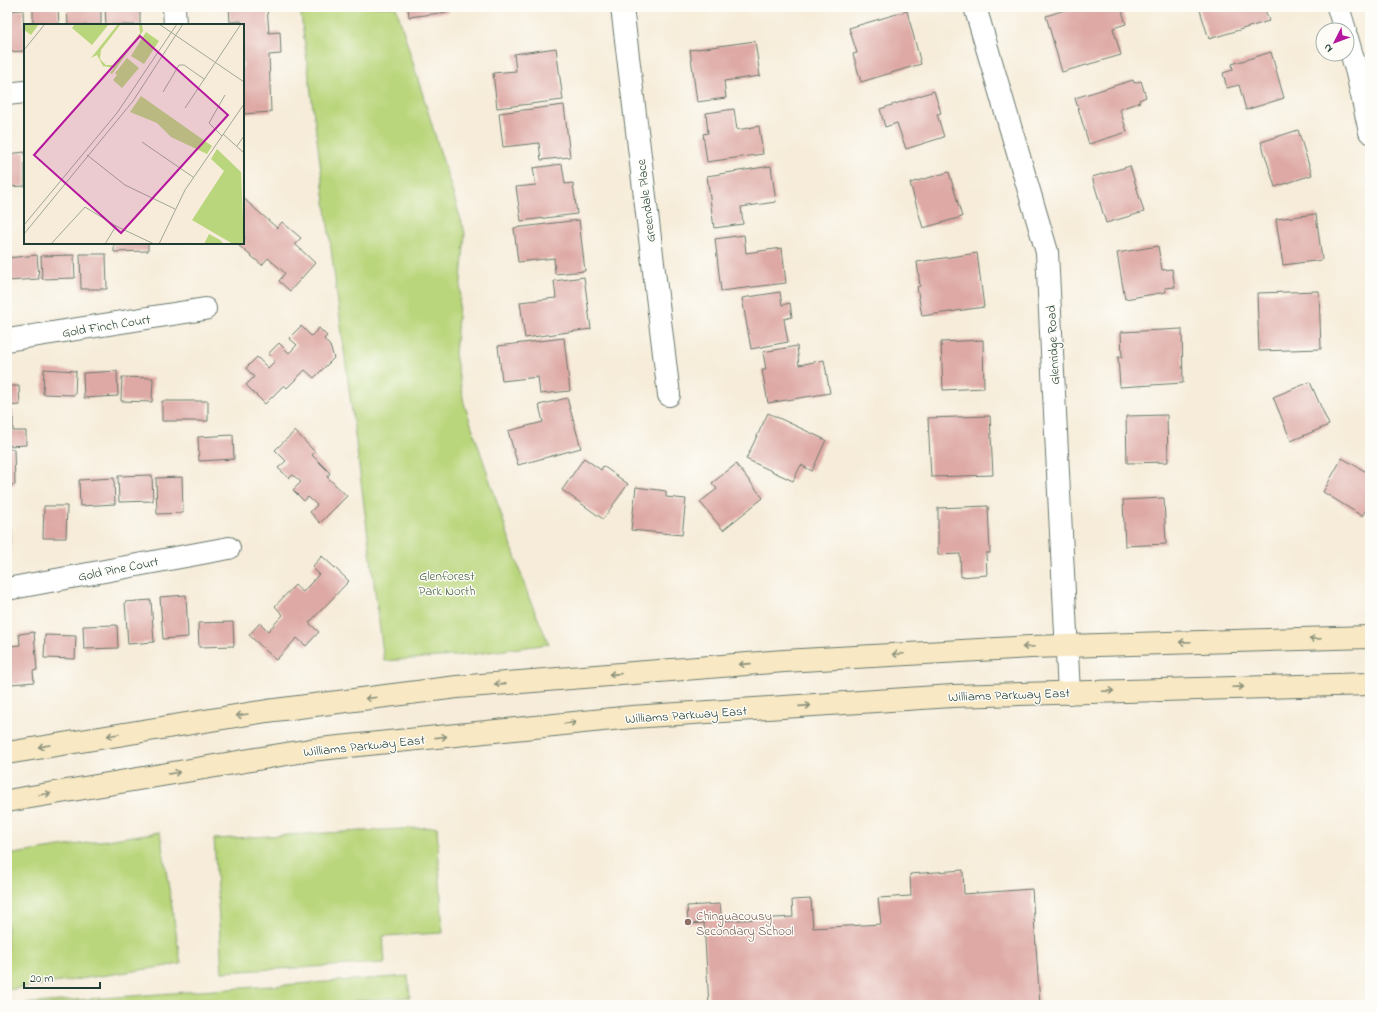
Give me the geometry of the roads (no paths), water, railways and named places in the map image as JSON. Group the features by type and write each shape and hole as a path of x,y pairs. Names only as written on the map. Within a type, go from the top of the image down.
{"main road":[{"path":"7,753 267,711 457,687 784,661 1067,646 1370,637"},
{"name":"Williams Parkway East","path":"7,801 310,750 632,717 948,696 1370,684"}],"street":[{"path":"174,7 175,24"},
{"name":"Greendale Place","path":"622,7 669,395"},
{"name":"Glenridge Road","path":"975,7 1046,252 1069,693"},
{"path":"1338,7 1343,22"},
{"path":"1355,54 1364,72 1370,132"},
{"path":"7,94 24,92"},
{"name":"Gold Finch Court","path":"7,340 205,310"},
{"name":"Gold Pine Court","path":"7,589 229,548"}],"place":[{"name":"Chinguacousy Secondary School","path":"688,922"}],"park label":[{"name":"Glenforest Park North","path":"447,582"}]}
